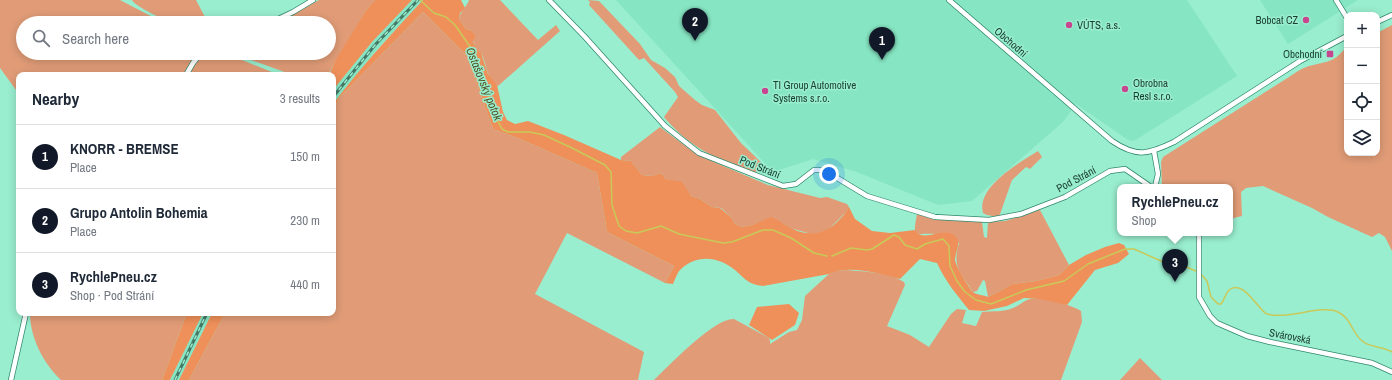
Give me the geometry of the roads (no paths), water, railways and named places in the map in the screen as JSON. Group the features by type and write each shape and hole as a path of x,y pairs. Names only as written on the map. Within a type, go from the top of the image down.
{"street":[{"path":"285,16 313,0"},
{"name":"Pod Strání","path":"549,0 585,37 665,126 699,153 783,186 796,184 814,170 824,170 867,196 935,217 989,220 1022,214 1065,196 1110,171 1126,169 1148,184"},
{"name":"Obchodní","path":"949,0 1112,141 1132,151 1154,151 1174,142 1300,61 1344,38"},
{"path":"1336,0 1344,13"},
{"path":"1380,21 1392,15"},
{"path":"188,72 196,60"},
{"path":"1154,151 1158,174 1156,184"},
{"name":"Svárovská","path":"1199,236 1199,297 1210,316 1217,323 1247,336 1372,363 1392,372"},
{"path":"11,380 25,316"}],"waterway":[{"name":"Ostašovský potok","path":"420,0 434,13 446,17 455,25 471,48 487,86 491,108 502,129 508,132 530,132 544,135 605,165 611,172 612,205 619,226 626,231 637,233 661,226 679,234 723,243 732,242 763,230 773,230 791,238 814,253 827,256"},
{"name":"Ostašovský potok","path":"832,256 851,248 867,250 872,249 894,235 899,237 905,245 917,249 925,244 943,239 949,246 950,266 957,281 965,292 976,300 991,304 1026,290 1064,281 1088,264 1125,249 1134,249 1161,261 1177,263 1198,272"},
{"name":"Ostašovský potok","path":"1201,274 1207,281 1211,297 1218,304 1221,304 1228,291 1234,287 1240,288 1250,296 1267,314 1285,315 1331,310 1342,314 1364,343 1392,352"}],"railway":[{"path":"336,93 375,45 418,0"},
{"path":"175,380 206,316"}],"place":[{"name":"Bobcat CZ","path":"1306,20"},
{"name":"VÚTS, a.s.","path":"1069,25"},
{"name":"Grupo Antolin Bohemia","path":"695,41"},
{"name":"Obchodní","path":"1330,54"},
{"name":"KNORR - BREMSE","path":"882,60"},
{"name":"Obrobna Resl s.r.o.","path":"1125,89"},
{"name":"TI Group Automotive Systems s.r.o.","path":"765,91"},
{"name":"RychlePneu.cz","path":"1175,282"}]}
